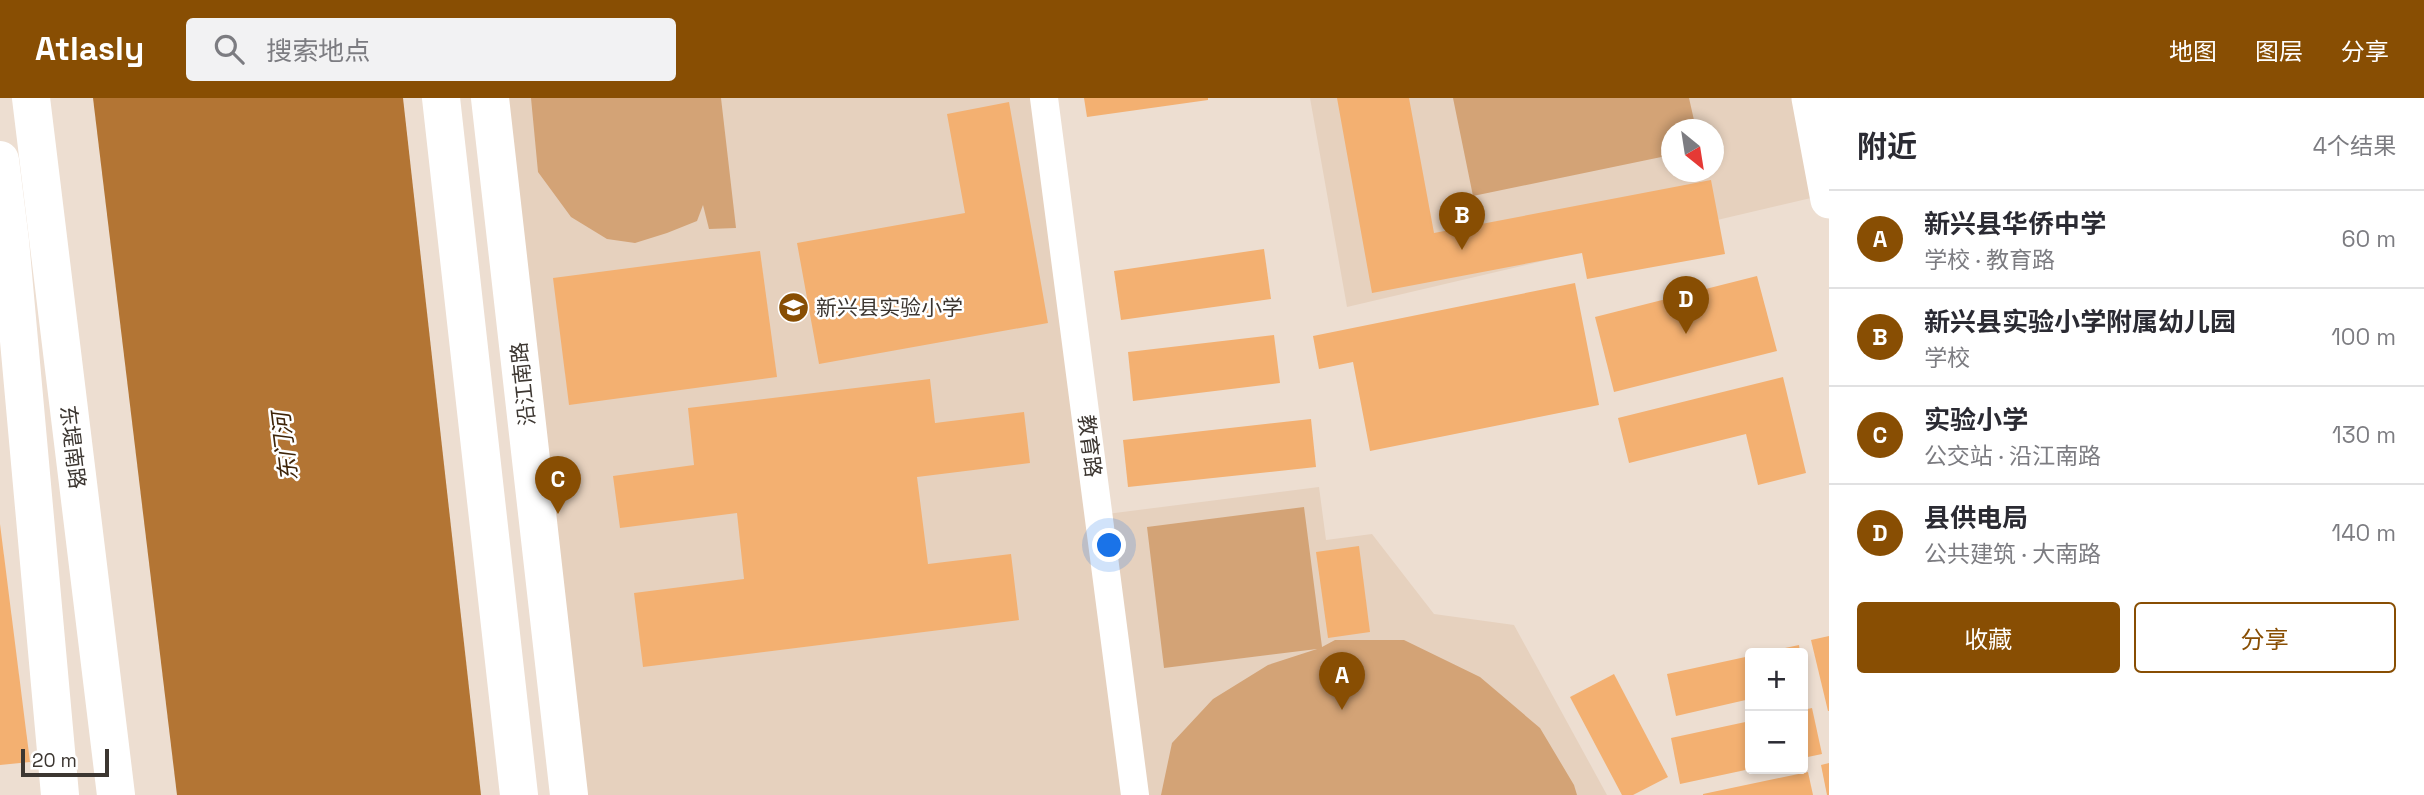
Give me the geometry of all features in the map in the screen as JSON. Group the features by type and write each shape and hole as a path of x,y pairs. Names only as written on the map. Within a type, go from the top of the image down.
{"main road":[{"name":"东堤南路","path":"31,98 19,240 60,795"},
{"path":"441,98 519,795"},
{"name":"沿江南路","path":"490,98 569,795"},
{"name":"东堤南路","path":"0,160 19,240 116,795"}],"street":[{"name":"教育路","path":"1044,98 1135,795"},
{"path":"1817,103 1829,200"},
{"path":"1128,795 1135,795"}],"shaded area":[{"name":"新兴县实验小学","path":"490,98 1044,98 1099,515 1319,487 1326,540 1372,534 1434,614 1514,625 1607,795 569,795"},
{"path":"531,98 721,98 736,228 709,229 703,205 697,221 635,243 607,239 571,217 538,172"},
{"path":"1310,98 1810,98 1828,194 1347,307"},
{"path":"1453,98 1689,98 1694,119 1661,119 1661,157 1473,196"},
{"path":"1304,507 1322,647 1335,640 1404,640 1480,677 1540,728 1574,785 1577,795 1161,795 1172,743 1213,699 1268,665 1317,649 1164,668 1147,527"}],"water":[{"name":"东门河","path":"93,98 403,98 481,795 177,795"}],"building":[{"path":"1084,98 1208,98 1208,100 1087,117"},
{"path":"1337,98 1409,98 1434,233 1711,182 1725,254 1587,279 1582,253 1372,293"},
{"path":"1009,102 1048,323 819,364 797,243 965,213 947,114"},
{"path":"1264,249 1271,299 1121,320 1114,271"},
{"path":"760,251 777,377 569,405 553,278"},
{"path":"1757,276 1777,351 1614,392 1595,317"},
{"path":"1575,283 1599,405 1370,451 1353,362 1319,369 1313,336"},
{"path":"1274,335 1280,383 1133,401 1128,352"},
{"path":"1783,377 1806,473 1758,485 1746,434 1629,463 1618,418"},
{"path":"930,379 935,423 1024,412 1030,463 917,477 928,564 1011,554 1019,620 643,667 634,593 744,579 737,513 620,528 613,476 694,465 688,408"},
{"path":"1311,419 1316,467 1128,487 1123,440"},
{"path":"0,524 30,762 0,765"},
{"path":"1359,546 1370,632 1328,638 1316,552"},
{"path":"1829,636 1829,711 1828,711 1811,640"},
{"path":"1745,657 1745,700 1676,716 1667,674"},
{"path":"1614,674 1668,777 1633,795 1622,795 1570,697"},
{"path":"1812,708 1822,754 1808,757 1808,711"},
{"path":"1745,722 1745,770 1680,784 1671,738"},
{"path":"1829,763 1829,795 1827,795 1821,765"},
{"path":"1808,772 1813,795 1703,795"}],"place":[{"name":"新兴县实验小学附属幼儿园","path":"1462,250"},
{"name":"新兴县实验小学","path":"793,307"},
{"name":"县供电局","path":"1686,334"},
{"name":"实验小学","path":"558,514"},
{"name":"新兴县华侨中学","path":"1342,710"}]}
